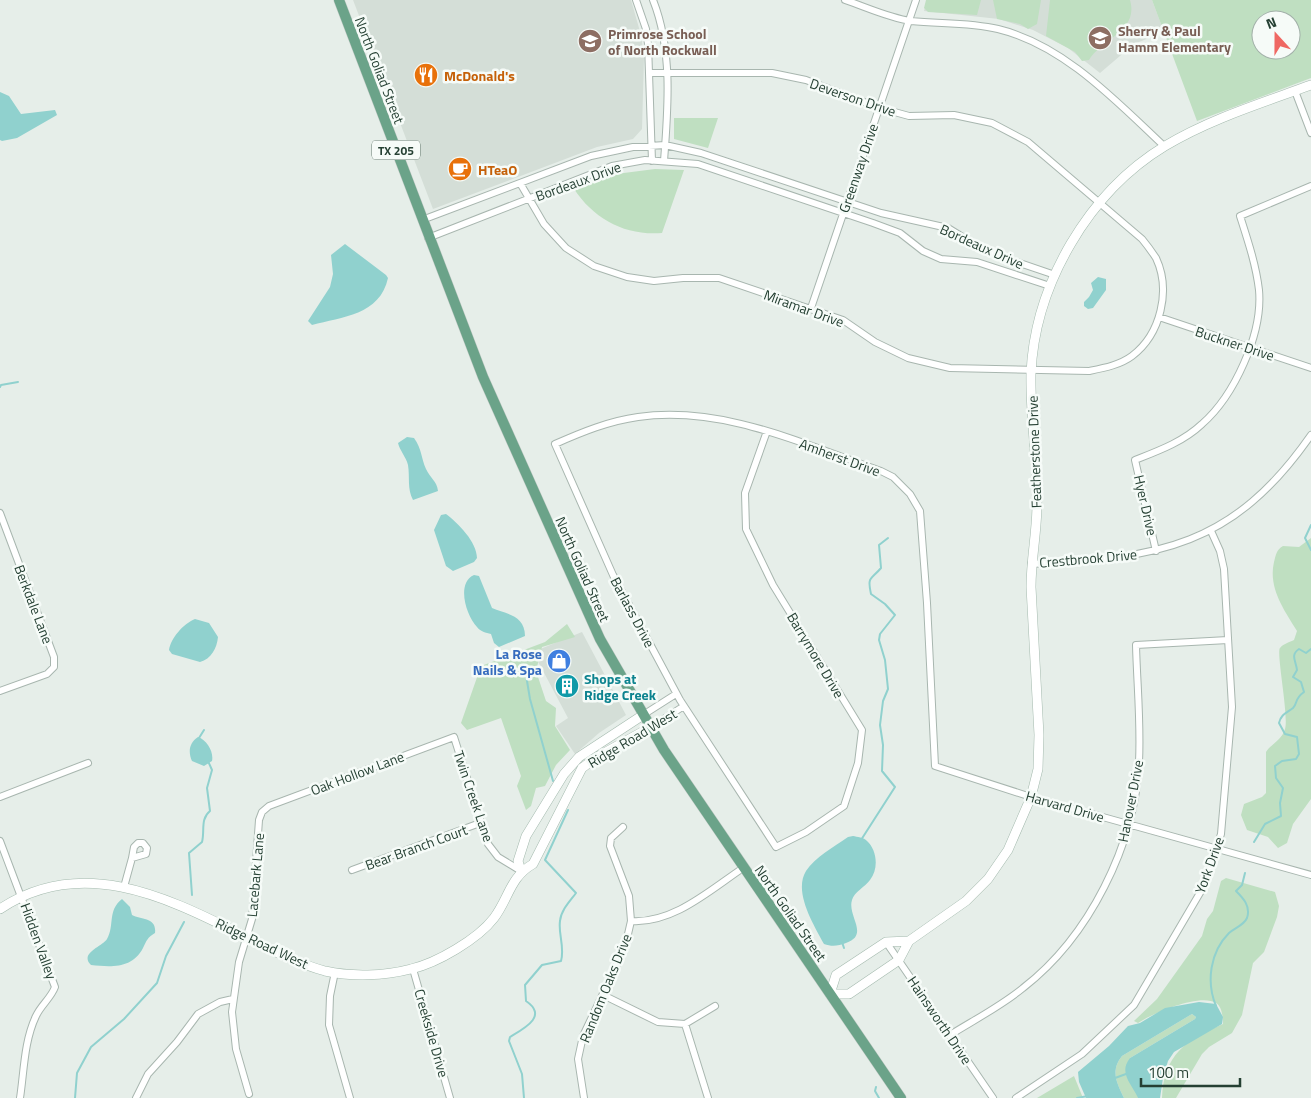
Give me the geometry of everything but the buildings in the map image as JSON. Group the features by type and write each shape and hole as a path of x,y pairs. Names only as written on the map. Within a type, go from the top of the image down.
{"main road":[{"name":"North Goliad Street","path":"339,0 428,238 491,395 585,609 614,666 643,715 743,868 901,1098"}],"street":[{"path":"636,0 646,29 650,72 650,145 652,160"},
{"path":"654,0 664,39 666,72 664,161"},
{"path":"845,0 909,20 962,23 997,28 1046,47 1111,96 1164,146"},
{"name":"Greenway Drive","path":"811,308 916,0"},
{"name":"Deverson Drive","path":"650,72 772,73 806,80 880,108 909,116 954,115 992,123 1028,142 1101,202 1142,239 1156,258 1162,280 1159,317"},
{"name":"Featherstone Drive","path":"830,994 849,994 899,960 909,941 966,901 988,879 1008,850 1031,797 1038,769 1039,735 1031,564 1038,498 1031,370 1040,319 1054,275 1081,230 1101,202 1130,173 1164,146 1221,118 1311,85"},
{"path":"1295,91 1311,133"},
{"name":"Bordeaux Drive","path":"422,220 591,156 614,150 665,145 700,153 881,214 948,228 974,244 1008,259 1054,275"},
{"name":"Bordeaux Drive","path":"428,238 612,166 652,160 698,164 900,233 923,251 941,259 977,262 1050,286"},
{"path":"761,186 765,175"},
{"name":"Miramar Drive","path":"520,183 544,224 566,248 594,266 627,278 654,281 684,278 719,278 843,320 875,342 908,358 950,368 1083,371 1111,366 1132,356 1150,336 1159,317"},
{"path":"1250,348 1259,293 1253,254 1240,216 1311,186"},
{"name":"Buckner Drive","path":"1159,317 1311,368"},
{"name":"Hyer Drive","path":"1156,551 1135,460 1171,445 1202,424 1225,398 1250,348"},
{"name":"Amherst Drive","path":"555,444 596,426 647,416 681,415 721,419 767,431 880,471 893,478 910,494 920,511 927,603 935,766"},
{"name":"Barrymore Drive","path":"767,431 745,493 746,529 773,584 862,730 858,763 844,806 806,832 776,847"},
{"name":"Crestbrook Drive","path":"1031,564 1121,558 1156,551 1211,531 1252,503 1291,464 1311,435"},
{"name":"Barlass Drive","path":"555,444 613,575 676,694 776,847"},
{"name":"Berkdale Lane","path":"0,513 54,657 54,667 47,674 0,692"},
{"name":"York Drive","path":"1016,1098 1082,1054 1134,1005 1204,886 1221,834 1232,707 1224,570 1220,551 1211,531"},
{"name":"Hanover Drive","path":"950,1035 1023,988 1064,948 1100,896 1118,858 1129,824 1139,763 1136,645 1228,640"},
{"name":"Ridge Road West","path":"521,871 518,862 526,836 564,774 590,749 676,694"},
{"name":"Ridge Road West","path":"0,909 22,897 69,883 110,883 180,905 301,963 334,972 369,975 413,969 459,946 478,934 494,918 521,871 533,864 574,780 582,768 596,757 651,727 684,706"},
{"name":"Oak Hollow Lane","path":"262,812 269,806 454,737"},
{"name":"Twin Creek Lane","path":"454,737 488,844 498,857 521,871"},
{"path":"590,749 596,757"},
{"path":"0,797 88,763"},
{"name":"Harvard Drive","path":"935,766 1031,797 1311,875"},
{"name":"Lacebark Lane","path":"247,1097 236,1049 233,999 239,962 252,919 259,820 262,812"},
{"name":"Bear Branch Court","path":"352,870 480,823"},
{"name":"Random Oaks Drive","path":"584,1098 578,1059 583,1036 592,1013 603,995 625,947 631,921 629,896 610,846 611,838 623,827"},
{"name":"Hidden Valley","path":"0,841 55,987 53,994 38,1011 29,1035 20,1098"},
{"path":"124,887 132,858"},
{"path":"631,921 645,922 670,915 743,868"},
{"path":"830,994 836,975 886,942 909,941"},
{"name":"Hainsworth Drive","path":"886,942 993,1098"},
{"name":"Creekside Drive","path":"413,969 450,1098"},
{"path":"334,972 330,996 329,1025 350,1098"},
{"path":"603,995 658,1022 685,1024 715,1006"},
{"path":"136,1098 148,1074 177,1042 198,1014 220,1002 233,999"},
{"path":"685,1024 708,1098"}],"shaded area":[{"path":"353,0 631,0 641,35 644,58 642,129 633,139 597,147 433,209"},
{"name":"Sherry & Paul Hamm Elementary","path":"927,0 1152,0 1164,32 1134,44 1100,73 1068,48 1033,30 999,19 924,11"},
{"path":"582,632 626,715 599,733 575,754 556,726 568,718 533,652"}],"green space":[{"path":"926,0 981,0 977,15 928,12 924,8"},
{"path":"993,0 1041,0 1037,24 1028,29 1020,24 997,19"},
{"path":"1050,0 1130,0 1131,11 1124,27 1095,52 1089,60 1082,61 1075,52 1046,36"},
{"path":"1152,0 1311,0 1311,78 1197,121"},
{"path":"674,118 718,118 708,148 674,139"},
{"path":"655,169 684,170 662,233 635,232 612,223 591,209 574,189 616,174"},
{"path":"1311,538 1311,799 1293,824 1287,843 1278,848 1268,837 1247,830 1241,815 1244,804 1262,797 1266,793 1266,752 1282,736 1286,722 1279,652 1281,647 1294,640 1297,631 1282,607 1275,590 1273,581 1274,562 1278,551 1283,546 1299,547"},
{"path":"567,624 575,637 542,647 536,671 546,701 556,708 555,726 570,750 556,765 545,786 536,788 531,806 526,810 517,786 521,776 501,718 467,730 461,723 481,666 545,642"},
{"path":"1226,878 1275,892 1279,906 1277,917 1264,952 1253,963 1242,1015 1232,1033 1209,1047 1202,1054 1176,1098 1162,1098 1167,1070 1172,1059 1179,1050 1198,1036 1223,1024 1221,1009 1216,1003 1199,1000 1177,1005 1138,1023 1134,1021 1157,999 1202,936 1207,919 1213,911 1221,881"},
{"path":"1192,1014 1196,1017 1195,1019 1130,1058 1138,1098 1124,1098 1116,1077 1116,1067 1122,1056"},
{"path":"1074,1076 1083,1098 1037,1098"}],"water":[{"path":"0,92 9,96 21,114 55,110 57,115 17,138 2,141 0,140"},
{"path":"345,244 386,275 388,278 384,290 377,300 358,312 312,325 308,321 330,287 333,274 331,255"},
{"path":"1098,277 1106,279 1106,290 1093,308 1088,309 1084,306 1084,302 1093,290 1091,283"},
{"path":"407,437 414,438 417,442 426,469 438,491 413,500 409,487 408,465 398,443"},
{"path":"446,514 456,522 470,539 477,558 474,562 453,571 446,566 434,530 441,515"},
{"path":"474,575 479,576 492,608 518,619 522,624 525,636 499,647 494,643 491,634 483,632 477,627 466,607 464,592 465,585"},
{"path":"195,619 209,623 218,637 213,652 204,661 200,662 172,654 169,650 178,632"},
{"path":"198,737 207,744 212,754 212,761 204,766 192,761 190,754 191,745"},
{"path":"853,836 866,840 873,849 876,860 875,871 870,880 855,894 852,900 852,912 857,930 853,940 835,946 827,945 824,944 806,908 802,889 803,879 806,871 820,857 848,837"},
{"path":"122,899 130,907 132,915 154,924 155,933 147,939 138,955 127,963 113,966 91,965 88,961 89,954 107,939 111,929 114,908"},
{"path":"1199,1002 1216,1004 1223,1017 1222,1024 1174,1052 1168,1061 1160,1098 1138,1098 1127,1078 1125,1069 1127,1063 1130,1058 1195,1019 1196,1017 1192,1014 1122,1056 1116,1067 1116,1077 1124,1098 1086,1098 1079,1082 1078,1072 1109,1046 1128,1026 1140,1023 1165,1008"}],"waterway":[{"path":"0,387 1,385 18,382"},
{"path":"1311,525 1305,538 1311,550"},
{"path":"861,840 895,787 882,771 883,745 880,725 883,701 888,689 885,660 879,640 880,634 895,615 885,604 871,594 869,584 881,568 879,545 888,538"},
{"path":"1254,842 1265,824 1281,816 1280,803 1283,788 1276,778 1275,766 1282,761 1296,759 1299,754 1297,737 1285,734 1279,723 1304,692 1301,682 1293,677 1297,670 1294,658 1296,651 1299,649 1306,653 1311,649"},
{"path":"526,675 530,699 553,781"},
{"path":"199,738 204,730"},
{"path":"192,895 189,853 202,842 204,821 210,811 207,788 212,770 208,761"},
{"path":"524,1098 522,1074 509,1041 510,1037 522,1030 535,1017 532,1006 526,1001 525,985 542,965 561,961 561,917 566,906 576,893 545,860 568,810"},
{"path":"1216,1006 1211,987 1214,958 1229,933 1242,925 1247,918 1247,906 1244,899 1236,891 1242,885 1245,873"},
{"path":"75,1098 77,1073 91,1047 124,1019 157,983 166,956 184,922"},
{"path":"842,942 844,948"},
{"path":"1115,1078 1126,1074"},
{"path":"876,1087 875,1091 879,1098"},
{"path":"1077,1098 1088,1096"}],"place":[{"name":"Sherry & Paul Hamm Elementary","path":"1100,38"},
{"name":"Primrose School of North Rockwall","path":"590,41"},
{"name":"McDonald's","path":"426,75"},
{"name":"HTeaO","path":"460,169"},
{"name":"La Rose Nails & Spa","path":"559,661"},
{"name":"Shops at Ridge Creek","path":"567,686"}]}
